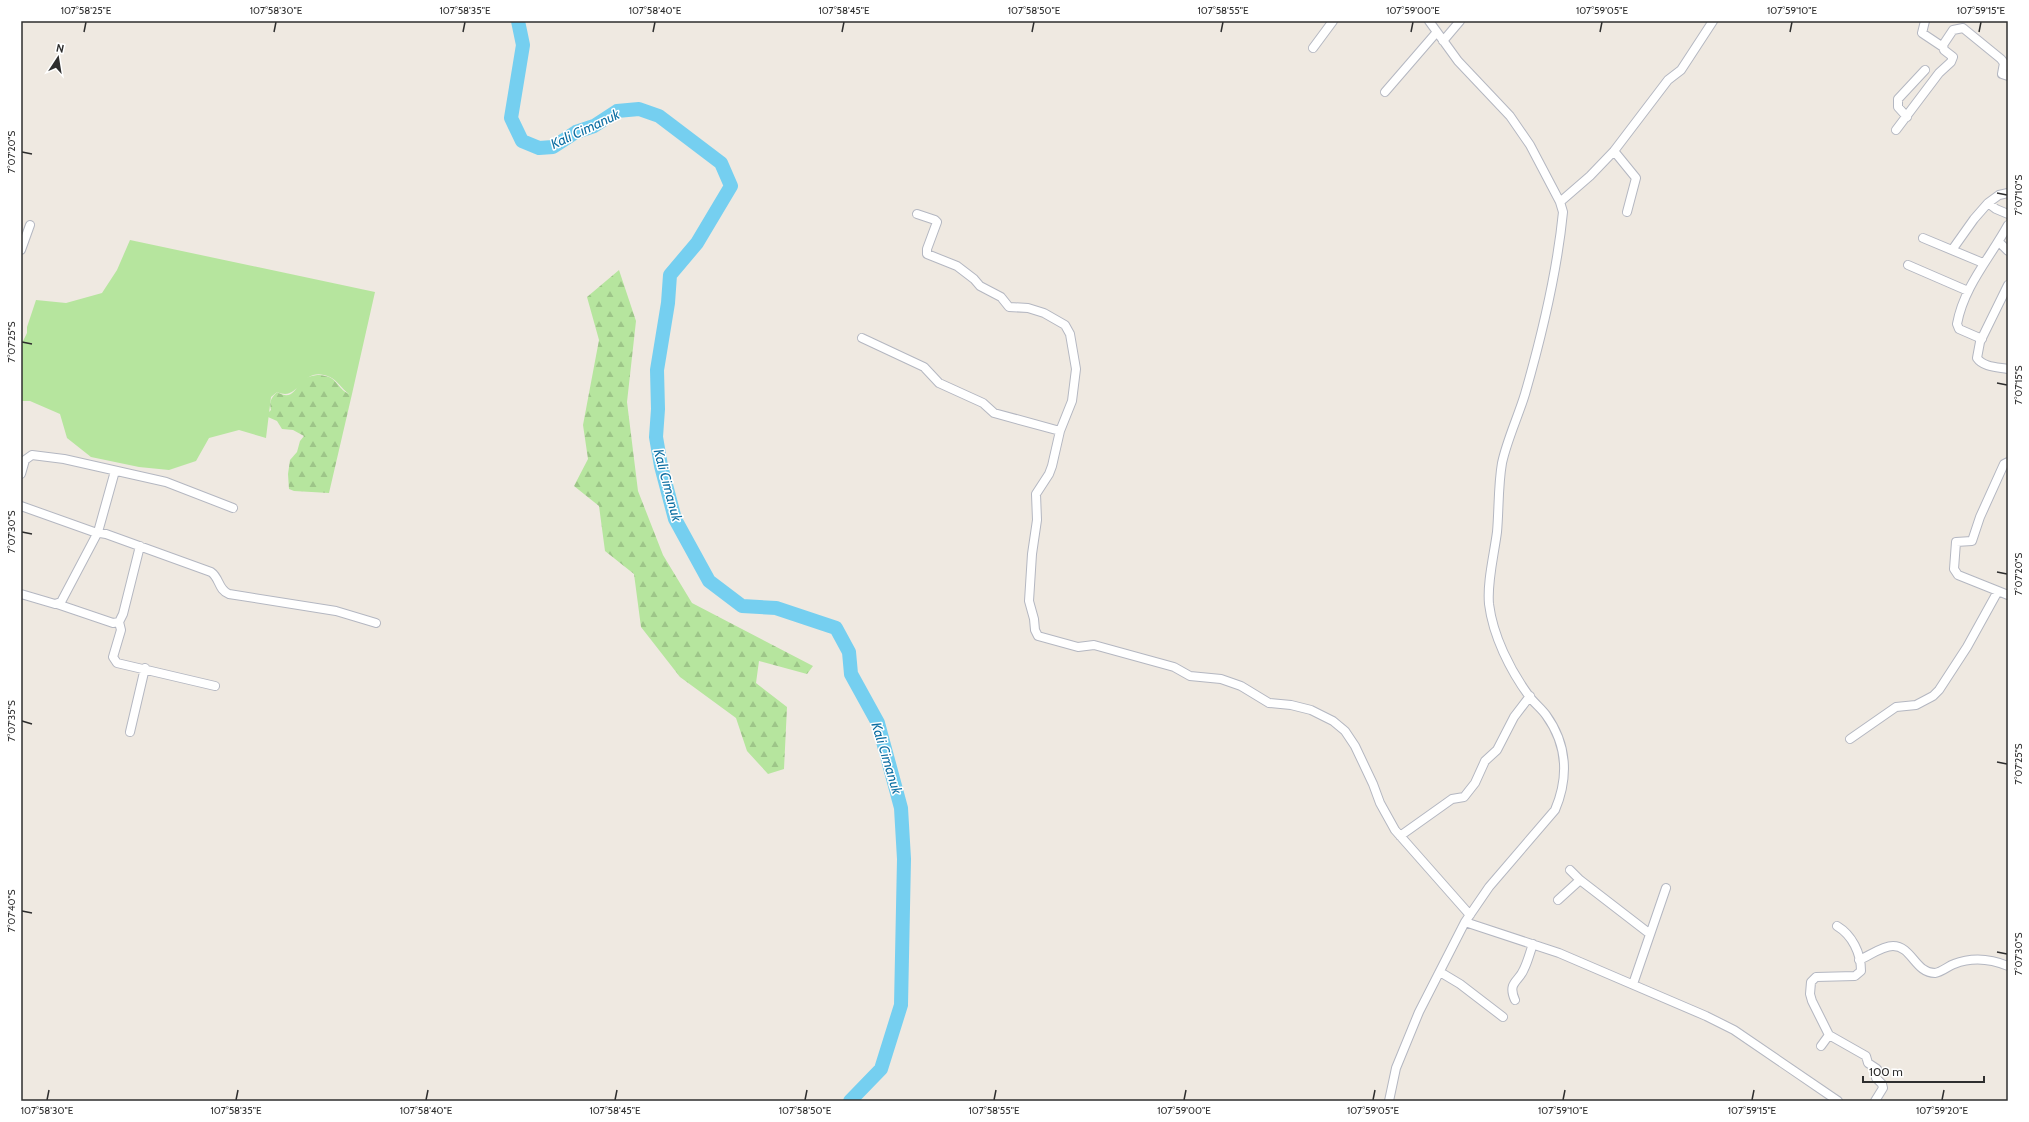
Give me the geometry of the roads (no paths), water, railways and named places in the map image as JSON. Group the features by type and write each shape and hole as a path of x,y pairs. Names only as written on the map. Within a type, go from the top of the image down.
{"street":[{"path":"1313,48 1333,21"},
{"path":"1389,1101 1396,1068 1419,1012 1467,918 1489,887 1555,810 1560,799 1564,768 1563,751 1554,728 1545,713 1530,696 1508,663 1490,616 1487,587 1493,561 1502,463 1525,393 1546,311 1563,212 1560,202 1530,145 1510,116 1478,83 1443,41 1429,21"},
{"path":"1443,41 1460,21"},
{"path":"1560,202 1590,176 1614,151 1668,80 1681,70 1713,21"},
{"path":"1896,130 1939,73 1951,62 1953,57 1943,47 1922,33 1925,21"},
{"path":"1943,47 1945,41 1954,30 1963,28 2004,63 2002,74 2008,76"},
{"path":"1385,92 1436,32"},
{"path":"1907,117 1898,107 1898,99 1925,70"},
{"path":"1614,151 1636,178 1627,212"},
{"path":"1952,250 1974,219 1988,203 1999,195 2008,193"},
{"path":"1988,203 1996,210 2008,214"},
{"path":"917,214 936,220 937,222 927,249 927,254 957,266 974,278 980,286 1001,297 1009,307 1039,311 1065,325 1070,334 1076,369 1072,401 1060,430 1050,470 1036,494 1038,520 1032,554 1029,601 1034,619 1035,630 1040,637 1078,647 1094,645 1178,669 1186,675 1221,679 1241,686 1269,703 1291,705 1311,710 1333,721 1345,732 1355,746 1383,808 1400,836 1467,918 1633,984 1734,1030 1838,1101"},
{"path":"1982,339 1960,329 1957,324 1959,312 1983,263 1999,242 2008,224"},
{"path":"21,250 30,225"},
{"path":"1923,238 1983,263"},
{"path":"1999,242 2008,251"},
{"path":"1908,265 1968,291"},
{"path":"2008,285 1977,352 1977,358 1980,362 2008,369"},
{"path":"862,338 924,367 939,383 983,403 994,413 1060,430"},
{"path":"21,474 27,457 36,455 72,460 173,484 233,508"},
{"path":"2008,462 2004,464 1990,494 1972,541 1958,540 1956,543 1954,569 1956,573 2008,595"},
{"path":"57,604 61,602 98,532 115,471"},
{"path":"21,506 106,534 211,572 216,577 222,590 229,594 336,611 376,623"},
{"path":"140,546 123,614 119,622 121,630 114,661 215,686"},
{"path":"1850,739 1896,708 1916,705 1940,690 1967,647 1998,591"},
{"path":"21,594 57,604 113,623 119,622"},
{"path":"130,732 145,668"},
{"path":"1400,836 1452,799 1464,797 1475,783 1485,761 1496,750 1514,717 1530,696"},
{"path":"1570,870 1580,880 1650,934"},
{"path":"1558,900 1580,880"},
{"path":"1633,984 1666,888"},
{"path":"1837,926 1845,930 1850,937 1859,960 1861,971 1858,975 1816,977 1811,982 1810,994 1828,1035 1834,1040 1866,1056 1868,1063 1878,1069 1876,1078 1882,1084 1883,1088 1875,1101"},
{"path":"1514,1000 1512,994 1513,984 1524,971 1533,944"},
{"path":"1859,960 1892,946 1906,950 1915,962 1930,972 1939,972 1955,964 1982,960 2008,966"},
{"path":"1440,972 1460,984 1503,1017"},
{"path":"1821,1046 1828,1035"}],"waterway":[{"name":"Kali Cimanuk","path":"518,21 523,45 511,118 522,141 539,148 553,147 576,132 594,126 617,111 639,109 659,116 721,163 731,186 697,243 670,275 668,303 657,370 658,409 656,437 661,466 675,519 709,581 742,606 776,608 836,628 849,652 851,674 878,723 901,808 904,859 901,1005 881,1069 850,1101"}]}
